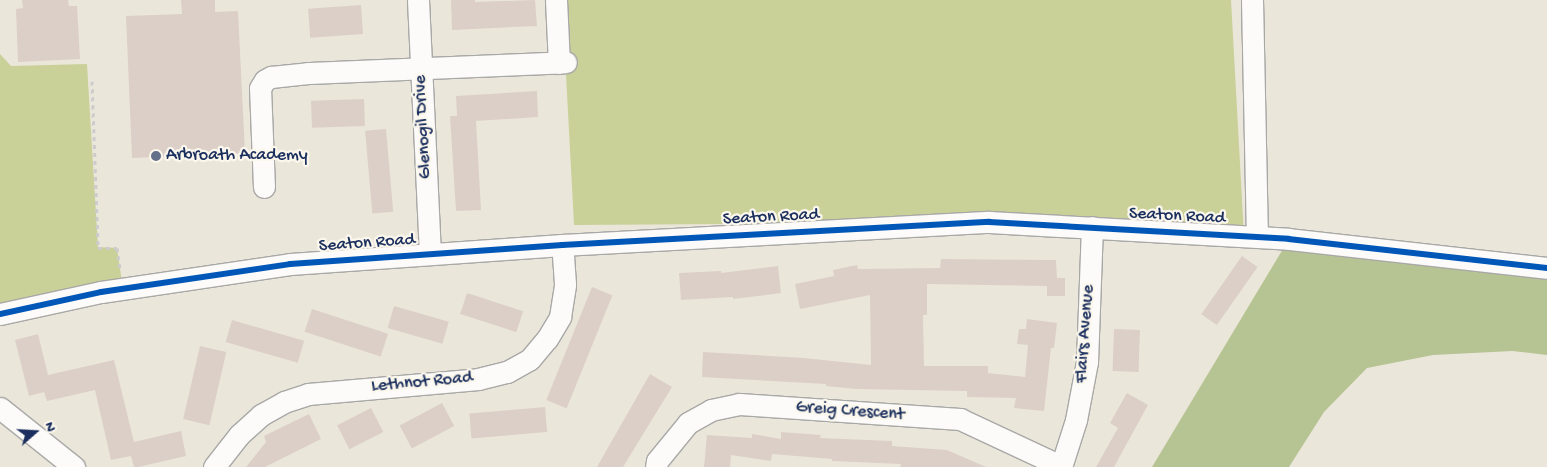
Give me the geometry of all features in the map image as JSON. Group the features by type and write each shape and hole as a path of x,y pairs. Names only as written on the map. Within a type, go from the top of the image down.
{"street":[{"name":"Glenogil Drive","path":"418,0 430,254"},
{"path":"264,187 260,88 265,80 271,77 308,73 562,63 556,0"},
{"path":"1252,0 1257,237"},
{"name":"Seaton Road","path":"0,314 123,289 290,264 562,244 989,222 1257,237 1547,268"},
{"name":"Flairs Avenue","path":"1061,467 1076,420 1087,362 1092,227"},
{"name":"Lethnot Road","path":"214,467 239,435 261,415 284,402 308,394 478,379 507,372 530,359 547,340 560,317 565,284 562,244"},
{"name":"Greig Crescent","path":"656,467 657,460 688,423 711,410 739,404 960,419 1061,467"},
{"path":"0,408 74,467"}],"path":[{"path":"92,81 98,248 117,248 123,289"}],"green space":[{"path":"562,0 1231,0 1244,236 989,222 574,225"},
{"path":"0,54 11,66 87,64 98,247 117,248 123,289 0,314"},
{"path":"1289,239 1547,268 1547,355 1512,351 1433,355 1367,368 1324,412 1289,467 1152,467"}],"building":[{"path":"22,0 68,0 69,6 77,6 80,59 18,62 16,9 23,8"},
{"path":"181,0 215,0 215,12 238,11 245,153 132,158 126,16 182,14"},
{"path":"451,0 475,0 475,2 535,0 537,26 452,30"},
{"path":"361,5 363,34 310,38 308,9"},
{"path":"537,91 538,117 476,121 481,210 456,211 450,116 457,116 456,96"},
{"path":"364,99 365,126 312,128 311,101"},
{"path":"386,129 393,212 372,214 365,131"},
{"path":"1242,256 1258,267 1217,325 1201,314"},
{"path":"941,259 1056,260 1057,278 1065,278 1065,296 1047,296 1047,286 927,284 927,315 923,315 924,366 988,366 988,373 1025,377 1028,345 1017,344 1019,329 1026,329 1027,319 1057,323 1054,348 1051,348 1044,411 1014,408 1016,398 967,397 967,391 856,389 826,386 826,384 702,377 703,352 804,358 871,365 870,295 800,309 795,284 834,276 833,270 857,265 858,269 940,268"},
{"path":"778,266 781,293 733,299 733,297 681,300 679,273 721,271 721,273"},
{"path":"592,287 612,295 567,408 546,400"},
{"path":"467,293 523,311 516,332 460,314"},
{"path":"394,306 449,322 442,344 388,328"},
{"path":"312,309 388,334 381,357 305,332"},
{"path":"232,320 304,341 298,363 226,342"},
{"path":"1114,329 1140,330 1139,372 1113,371"},
{"path":"38,334 48,375 114,360 134,442 181,431 186,456 138,467 134,467 131,456 111,460 95,390 47,401 44,392 29,396 15,340"},
{"path":"200,346 226,352 209,425 183,419"},
{"path":"650,374 672,387 623,467 597,467"},
{"path":"1127,393 1148,405 1114,467 1096,467 1118,428 1110,423"},
{"path":"442,403 454,426 412,448 400,426"},
{"path":"545,407 547,432 471,439 469,414"},
{"path":"371,408 383,432 349,449 337,425"},
{"path":"309,414 321,439 265,467 246,467 266,442 264,436"},
{"path":"781,432 821,435 820,438 892,441 892,446 947,450 986,467 900,467 901,464 832,461 832,459 772,454 771,461 731,455 730,467 704,467 707,435 752,438 752,434 781,439"}],"cycle path":[{"path":"0,314 101,292 290,264 562,245 989,222 1289,239 1547,268"}],"place":[{"name":"Arbroath Academy","path":"156,156"}]}
